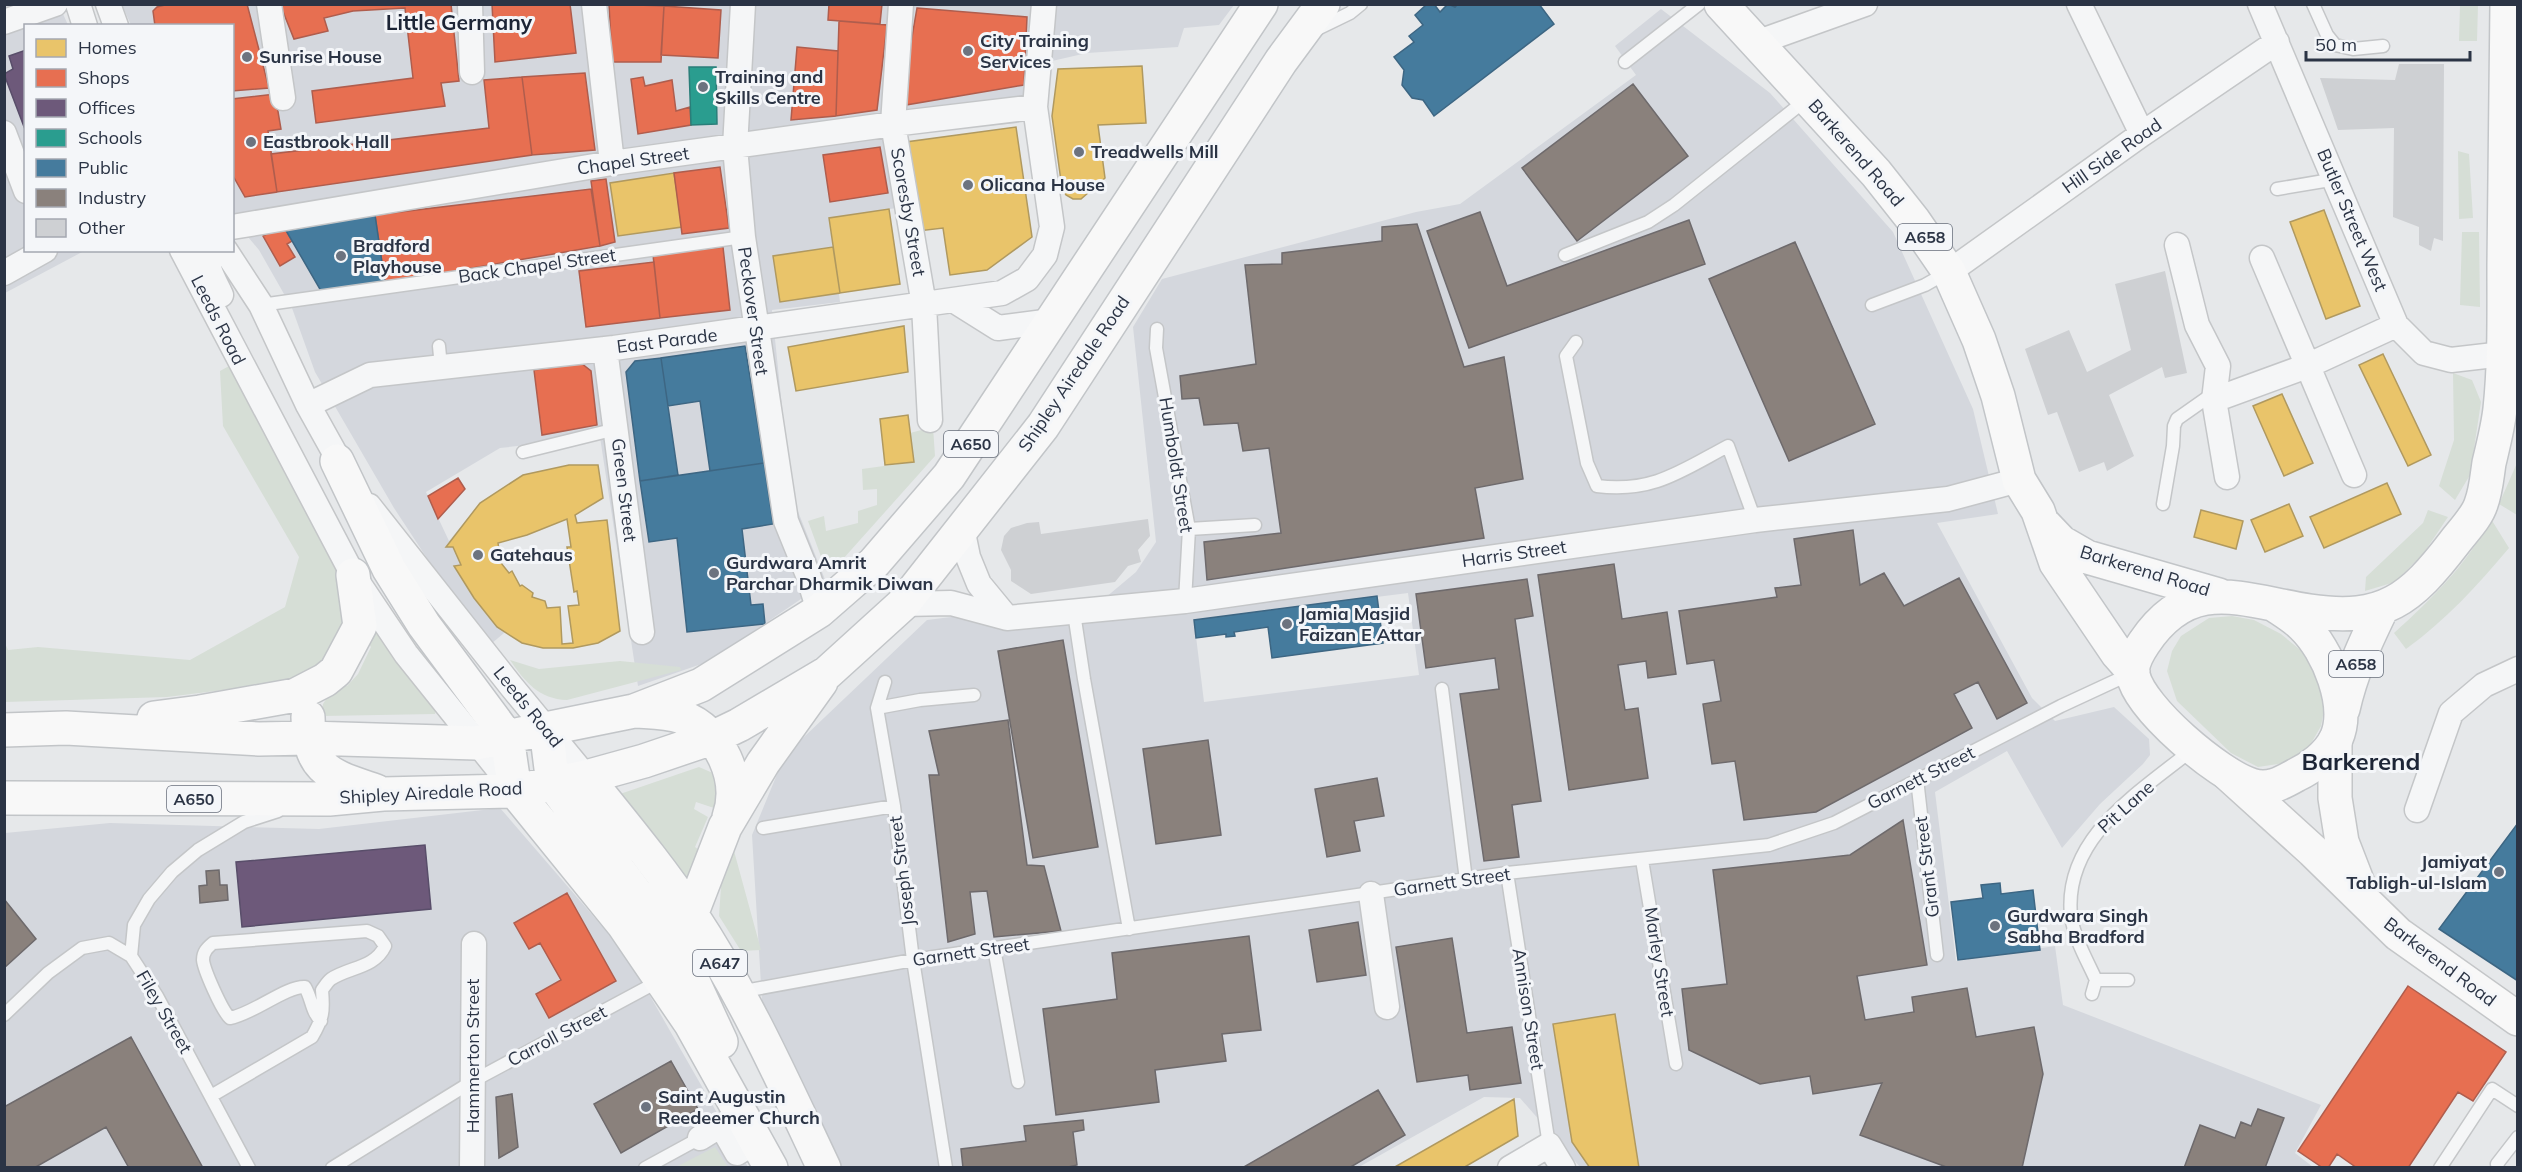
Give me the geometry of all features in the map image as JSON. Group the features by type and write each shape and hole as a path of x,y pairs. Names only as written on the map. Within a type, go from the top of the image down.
{"main road":[{"name":"A650","path":"4,730 66,728 259,739 492,740 634,711 701,685 819,611 874,563 949,476 1261,4"},
{"path":"1212,79 1274,4"},
{"name":"Shipley Airedale Road","path":"4,798 313,799 383,794 515,791 586,777 712,738 739,725 827,673 903,604 1043,426 1075,374 1298,38 1323,4"},
{"name":"Barkerend Road","path":"1721,4 1876,173 1914,221 1948,272 1980,340 1995,385 2019,480 2038,511 2055,562 2117,653 2133,672"},
{"path":"2276,606 2304,627 2324,652 2336,682 2338,731 2312,767 2275,787 2252,786 2226,773 2193,749 2164,722 2144,697 2133,672 2140,650 2162,620 2187,603 2223,596 2249,597 2276,606 2340,616 2381,610 2418,586 2481,506 2500,410 2503,354 2511,283 2506,4"},
{"path":"338,461 395,578 492,740 515,791 622,924 691,1024 764,1154"},
{"name":"Barkerend Road","path":"2041,521 2061,542 2087,557 2223,596"},
{"path":"66,728 200,712 296,695 325,680 336,671 360,626 353,575"},
{"name":"A658","path":"2338,731 2350,678 2381,610"},
{"path":"725,827 763,763 827,673"},
{"path":"325,680 312,698 307,711 308,738 318,765 337,777 383,794"},
{"path":"634,711 667,713 685,718 712,738 728,762 733,797 725,827 691,915"},
{"path":"546,729 553,784 678,949 719,1034 741,1114"},
{"name":"Barkerend Road","path":"2338,731 2335,798 2342,842 2365,903"},
{"name":"Barkerend Road","path":"2226,773 2398,934 2517,1018"},
{"name":"Leeds Road","path":"586,777 649,855 691,915 738,992 777,1066 824,1167"},
{"path":"660,980 672,969 678,949"}],"street":[{"path":"4,22 55,4"},
{"path":"78,4 84,24"},
{"path":"108,4 115,24"},
{"path":"269,4 283,98"},
{"path":"470,4 472,72"},
{"path":"594,4 602,80 606,164"},
{"name":"Peckover Street","path":"743,4 735,147 742,237 786,521 808,575 819,611"},
{"name":"Scoresby Street","path":"901,4 893,124 924,305 930,420"},
{"path":"1035,107 1044,4"},
{"path":"1756,43 1865,4"},
{"path":"2079,4 2142,134"},
{"name":"Butler Street West","path":"2260,4 2396,325 2424,353 2451,360 2503,354"},
{"name":"Hill Side Road","path":"1948,272 2142,134 2277,42"},
{"name":"Chapel Street","path":"234,227 606,164 893,124 1035,107"},
{"name":"East Parade","path":"308,405 370,375 440,356 605,349 755,330 1002,293 1027,279 1045,255 1052,227 1035,107"},
{"path":"4,133 24,186"},
{"path":"2177,245 2197,325 2218,366 2214,396 2227,477"},
{"path":"4,273 41,252"},
{"name":"Leeds Road","path":"183,252 353,575 406,654 492,740"},
{"path":"208,252 210,271 242,338 285,449"},
{"name":"Leeds Road","path":"226,252 261,305 308,405 338,461 366,502 586,777"},
{"path":"2262,258 2354,475"},
{"path":"955,301 998,328 1052,321"},
{"path":"2214,396 2307,366 2396,325"},
{"name":"Green Street","path":"605,349 642,632"},
{"name":"Harris Street","path":"903,604 951,603 1007,618 1185,601 1755,520 1948,499 2019,480"},
{"path":"962,528 968,556 979,584 1007,618"},
{"path":"2417,810 2451,713 2484,685 2517,669"},
{"path":"1371,894 1387,1007"},
{"name":"Hammerton Street","path":"472,1167 474,944"},
{"path":"700,1138 721,1125 737,1154 764,1154"},
{"path":"1510,1167 1549,1145 1563,1167"}],"lane":[{"path":"1298,38 1350,13 1361,4"},
{"path":"1625,62 1698,4"},
{"path":"2313,4 2327,35 2335,45 2353,49 2383,46"},
{"path":"1565,255 1647,222 1674,205 1808,98"},
{"path":"2277,189 2336,179"},
{"name":"Back Chapel Street","path":"261,305 742,237"},
{"path":"1872,305 1925,285 1948,272"},
{"name":"Humboldt Street","path":"1157,329 1156,348 1189,530 1185,601"},
{"path":"1576,342 1566,356 1587,463 1597,486 1622,489 1663,481 1728,446 1755,520"},
{"path":"2163,504 2177,419 2214,396"},
{"path":"523,452 616,429"},
{"path":"1189,530 1255,525"},
{"path":"1074,613 1129,929"},
{"name":"Garnett Street","path":"738,992 913,960 1507,873 1642,861 1769,845 1834,823 1917,779 2133,672"},
{"name":"Joseph Street","path":"885,682 878,708 894,806 913,960 946,1167"},
{"path":"1442,689 1466,880"},
{"path":"878,708 920,700 974,695"},
{"name":"Pit Lane","path":"2096,981 2080,946 2071,917 2072,887 2080,858 2097,831 2121,808 2193,749"},
{"name":"Grant Street","path":"1917,779 1937,955"},
{"name":"Filey Street","path":"249,1167 157,996 131,956 134,925 149,899 172,872 198,850 244,822 313,799"},
{"path":"763,828 894,806"},
{"name":"Marley Street","path":"1642,861 1676,1064"},
{"name":"Annison Street","path":"1507,873 1549,1145"},
{"path":"211,1096 312,1037 321,1021 324,1011 322,990 330,979 381,955 385,946 378,936 367,931 213,943 205,950 203,960 223,1011 230,1018 267,1004 299,987 305,987 314,1014 321,1021"},
{"path":"6,1011 48,973 82,948 109,943 131,956"},
{"path":"994,948 1018,1082"},
{"name":"Carroll Street","path":"332,1167 473,1081 660,980"},
{"path":"2092,994 2096,981 2128,980"},
{"path":"2440,1167 2492,1089 2517,1106"},
{"path":"2498,1167 2497,1164 2517,1137"},
{"path":"645,1167 700,1138"}],"shaded area":[{"path":"5,5 59,5 68,24 24,24 24,252 82,252 5,293"},
{"path":"122,5 1234,5 1219,25 1184,28 1178,47 1087,53 1052,61 1048,96 1041,108 1018,123 905,133 910,206 829,218 840,302 772,310 791,494 826,582 710,661 638,686 600,437 500,448 426,492 449,541 480,503 498,543 501,563 508,573 512,571 520,586 522,585 533,593 504,633 491,644 440,578 394,508 315,372 292,308 259,250 234,220 234,24 131,24"},
{"path":"2460,5 2478,5 2477,41 2459,41"},
{"path":"1661,9 1770,93 1893,232 1973,409 1998,514 1937,523 2032,698 2055,721 2114,707 2149,739 2150,755 2143,764 2100,804 2062,848 2007,751 1935,792 1956,961 2055,946 2063,1005 2321,1105 2295,1153 2313,1167 1580,1167 1520,1098 1484,1097 1359,1167 841,1167 762,1001 752,835 785,755 927,620 1105,598 1136,572 1156,542 1133,327 1162,279 1416,212 1460,204 1636,75 1615,46","holes":["1408,593 1419,675 1204,702 1194,620"]},
{"path":"2458,151 2469,154 2473,218 2459,219"},
{"path":"2462,232 2479,232 2480,307 2460,305"},
{"path":"229,366 341,576 351,613 335,652 300,678 280,683 167,697 5,702 4,641 8,650 38,647 190,660 285,607 299,557 223,426 220,371"},
{"path":"2453,373 2472,380 2481,402 2470,475 2455,500 2439,486 2454,440"},
{"path":"933,427 935,456 843,559 831,566 823,562 808,521 824,516 826,531 858,523 858,511 877,505 877,489 863,490 862,469 913,462 910,433"},
{"path":"2517,463 2517,515 2499,504"},
{"path":"2428,510 2448,517 2423,554 2395,582 2365,591 2366,577 2423,523"},
{"path":"2491,519 2509,548 2460,602 2406,649 2394,633 2448,580 2471,551"},
{"path":"2232,616 2254,620 2281,634 2304,653 2317,674 2324,710 2321,726 2309,747 2291,762 2258,767 2231,753 2177,701 2167,671 2172,651 2181,636 2209,618"},
{"path":"375,626 436,710 435,714 322,716 323,704 336,684 347,686 358,674 371,647 367,642"},
{"path":"510,660 539,669 620,661 680,667 681,670 567,700 541,693 527,682"},
{"path":"699,767 722,777 720,810 696,802 694,809 708,817 695,847 702,852 688,883 620,794"},
{"path":"500,808 626,954 748,1167 5,1168 5,833 110,823 319,829"},
{"path":"734,851 761,950 741,951 719,916 722,872"},
{"path":"715,1147 728,1167 676,1167"}],"building: Homes":[{"name":"Treadwells Mill","path":"1142,66 1146,123 1098,125 1105,178 1081,199 1073,199 1066,195 1062,188 1052,116 1058,69"},
{"name":"Olicana House","path":"1016,127 1032,237 987,270 950,275 943,228 918,231 906,142"},
{"path":"674,173 682,227 618,236 610,183"},
{"path":"889,209 900,284 840,293 829,218"},
{"path":"2324,210 2360,306 2326,319 2290,222"},
{"path":"833,247 840,293 780,302 773,256"},
{"path":"904,326 908,372 796,391 788,347"},
{"path":"2383,354 2431,455 2408,466 2359,365"},
{"path":"2282,394 2313,463 2284,476 2253,406"},
{"path":"908,415 914,462 885,465 880,419"},
{"name":"Gatehaus","path":"569,465 598,465 603,498 575,515 577,523 607,520 620,631 598,643 573,648 543,648 522,643 497,627 474,598 454,566 461,565 453,547 446,547 480,503 523,475","holes":["567,519 571,547 567,547 574,592 577,591 579,605 568,606 573,643 562,644 560,607 547,608 545,601 532,597 533,593 522,585 520,586 512,571 509,573 501,563 498,543 527,535"]},
{"path":"2387,483 2401,514 2324,548 2310,517"},
{"path":"2289,504 2303,536 2265,552 2251,520"},
{"path":"2201,510 2243,521 2236,549 2194,537"},
{"path":"1615,1014 1639,1168 1590,1168 1572,1142 1553,1024"},
{"path":"1514,1099 1518,1136 1463,1168 1393,1168"}],"building: Shops":[{"name":"Sunrise House","path":"169,4 247,4 269,88 234,91 234,24 155,24 153,11 157,7"},
{"path":"280,4 451,4 459,81 441,83 445,106 316,123 312,91 413,78 405,8 353,11 324,18 328,31 294,39"},
{"path":"492,4 570,4 576,53 495,62"},
{"path":"609,4 664,6 661,62 612,62"},
{"path":"829,4 882,4 880,24 828,20"},
{"path":"664,6 721,10 718,58 661,55"},
{"name":"City Training Services","path":"917,8 1027,17 1024,85 900,106"},
{"path":"839,21 887,25 877,110 836,116"},
{"path":"797,47 838,51 836,116 791,120"},
{"path":"585,73 595,150 532,155 522,77"},
{"path":"522,77 532,155 277,192 271,154 489,128 484,80"},
{"path":"643,77 645,86 672,80 676,111 690,107 691,125 638,134 631,79"},
{"name":"Eastbrook Hall","path":"275,94 281,129 268,131 277,192 245,197 234,178 234,99"},
{"path":"880,147 888,193 830,202 823,155"},
{"path":"720,167 729,228 682,234 674,173"},
{"path":"606,179 615,242 600,246 591,181"},
{"path":"591,189 600,246 385,283 375,215"},
{"path":"279,227 284,227 292,241 287,244 295,257 280,266 263,236"},
{"path":"723,247 730,310 660,318 653,255"},
{"path":"654,262 660,318 586,327 579,271"},
{"path":"581,363 591,371 597,425 542,435 534,370"},
{"path":"458,478 465,489 438,519 428,496"},
{"path":"567,893 616,981 549,1018 536,994 561,980 540,943 529,949 514,923"},
{"path":"2408,986 2506,1052 2473,1101 2458,1092 2408,1168 2357,1168 2337,1154 2328,1168 2323,1168 2298,1151"}],"building: Offices":[{"path":"24,51 24,127 4,74 13,69 9,56"},
{"path":"425,845 431,909 242,927 236,862"}],"building: Schools":[{"name":"Training and Skills Centre","path":"689,67 716,67 717,124 691,125"}],"building: Public":[{"path":"1427,4 1434,4 1440,12 1448,4 1455,7 1458,4 1539,4 1554,24 1434,116 1423,100 1412,98 1402,85 1404,70 1394,57 1414,42 1409,36 1423,25 1415,15"},
{"name":"Bradford Playhouse","path":"375,215 385,283 321,291 284,227"},
{"path":"745,346 764,463 710,471 700,401 668,406 661,358"},
{"path":"661,358 678,475 640,481 626,372 635,361"},
{"name":"Gurdwara Amrit Parchar Dharmik Diwan","path":"764,463 773,524 742,529 751,605 763,604 765,624 687,632 677,538 649,542 640,481"},
{"name":"Jamia Masjid Faizan E Attar","path":"1377,596 1383,643 1272,658 1268,627 1234,632 1235,636 1226,637 1226,634 1196,638 1194,620"},
{"name":"Jamiyat Tabligh-ul-Islam","path":"2518,823 2518,981 2439,929"},
{"name":"Gurdwara Singh Sabha Bradford","path":"2000,883 2001,894 2033,890 2040,950 1958,960 1951,902 1983,898 1981,885"}],"building: Industry":[{"path":"1633,84 1688,156 1577,241 1522,168"},
{"path":"1480,212 1507,286 1689,220 1705,264 1469,348 1427,231"},
{"path":"1417,224 1464,367 1504,357 1523,479 1475,488 1484,538 1207,580 1204,542 1281,533 1269,448 1243,451 1238,423 1204,425 1199,398 1182,399 1180,376 1256,364 1245,265 1282,264 1282,253 1382,241 1382,227"},
{"path":"1795,242 1875,424 1789,461 1709,279"},
{"path":"1853,530 1860,585 1884,573 1904,606 1959,578 2027,703 1997,719 1978,682 1954,694 1972,728 1816,812 1744,820 1735,761 1712,764 1703,704 1721,701 1714,660 1687,664 1679,611 1777,597 1775,588 1801,585 1794,539"},
{"path":"1614,564 1622,619 1667,612 1676,674 1648,678 1646,661 1618,665 1625,710 1638,708 1648,778 1569,790 1538,575"},
{"path":"1527,579 1533,616 1515,619 1541,801 1512,805 1519,857 1484,861 1460,694 1499,689 1495,658 1426,668 1416,594"},
{"path":"1063,640 1098,847 1033,858 998,651"},
{"path":"1008,720 1027,865 1044,866 1061,931 994,937 987,891 970,892 975,934 948,942 929,775 939,775 929,731"},
{"path":"1208,740 1221,835 1156,844 1143,749"},
{"path":"1377,778 1384,816 1354,821 1360,851 1327,857 1315,789"},
{"path":"1903,820 1927,965 1857,976 1865,1020 1914,1012 1912,997 1967,988 1976,1037 2034,1027 2043,1074 2022,1168 1949,1168 1860,1135 1882,1083 1813,1094 1810,1076 1760,1084 1689,1050 1682,989 1727,984 1713,870 1850,855"},
{"path":"219,870 220,885 227,885 228,900 200,903 199,886 207,885 206,871"},
{"path":"4,899 36,939 4,968"},
{"path":"1358,922 1366,975 1317,982 1309,930"},
{"path":"1249,936 1261,1030 1222,1034 1226,1061 1155,1070 1159,1102 1056,1115 1043,1009 1117,999 1112,953"},
{"path":"1452,938 1467,1033 1512,1027 1521,1083 1470,1090 1468,1075 1417,1082 1396,947"},
{"path":"131,1037 203,1168 129,1168 106,1127 34,1168 4,1168 4,1107"},
{"name":"Saint Augustin Reedeemer Church","path":"671,1061 698,1109 621,1153 594,1104"},
{"path":"1378,1090 1405,1135 1349,1168 1242,1168"},
{"path":"512,1094 518,1147 499,1158 496,1097"},
{"path":"2258,1109 2284,1118 2265,1168 2184,1168 2200,1125 2235,1138 2241,1122 2251,1126"},
{"path":"1083,1120 1084,1130 1073,1132 1077,1165 1064,1168 963,1168 961,1149 1026,1141 1024,1126"}],"building: Other":[{"path":"2399,64 2444,64 2443,241 2434,238 2431,251 2419,245 2419,227 2393,217 2394,128 2338,130 2320,78 2395,80"},
{"path":"2165,271 2187,373 2165,378 2162,367 2109,395 2134,456 2107,471 2104,462 2079,472 2057,412 2048,415 2025,349 2069,330 2087,372 2131,350 2115,284"},
{"path":"1148,519 1150,536 1138,550 1141,562 1128,566 1115,582 1031,594 1011,581 1011,570 1001,550 1004,536 1011,528 1039,522 1041,534"}],"place":[{"name":"City Training Services","path":"968,51"},
{"name":"Sunrise House","path":"247,57"},
{"name":"Training and Skills Centre","path":"703,87"},
{"name":"Eastbrook Hall","path":"251,142"},
{"name":"Treadwells Mill","path":"1079,152"},
{"name":"Olicana House","path":"968,185"},
{"name":"Bradford Playhouse","path":"341,256"},
{"name":"Gatehaus","path":"478,555"},
{"name":"Gurdwara Amrit Parchar Dharmik Diwan","path":"714,573"},
{"name":"Jamia Masjid Faizan E Attar","path":"1287,624"},
{"name":"Jamiyat Tabligh-ul-Islam","path":"2499,872"},
{"name":"Gurdwara Singh Sabha Bradford","path":"1995,926"},
{"name":"Saint Augustin Reedeemer Church","path":"646,1107"}],"district":[{"name":"Little Germany","path":"459,23"},
{"name":"Barkerend","path":"2361,762"}]}
